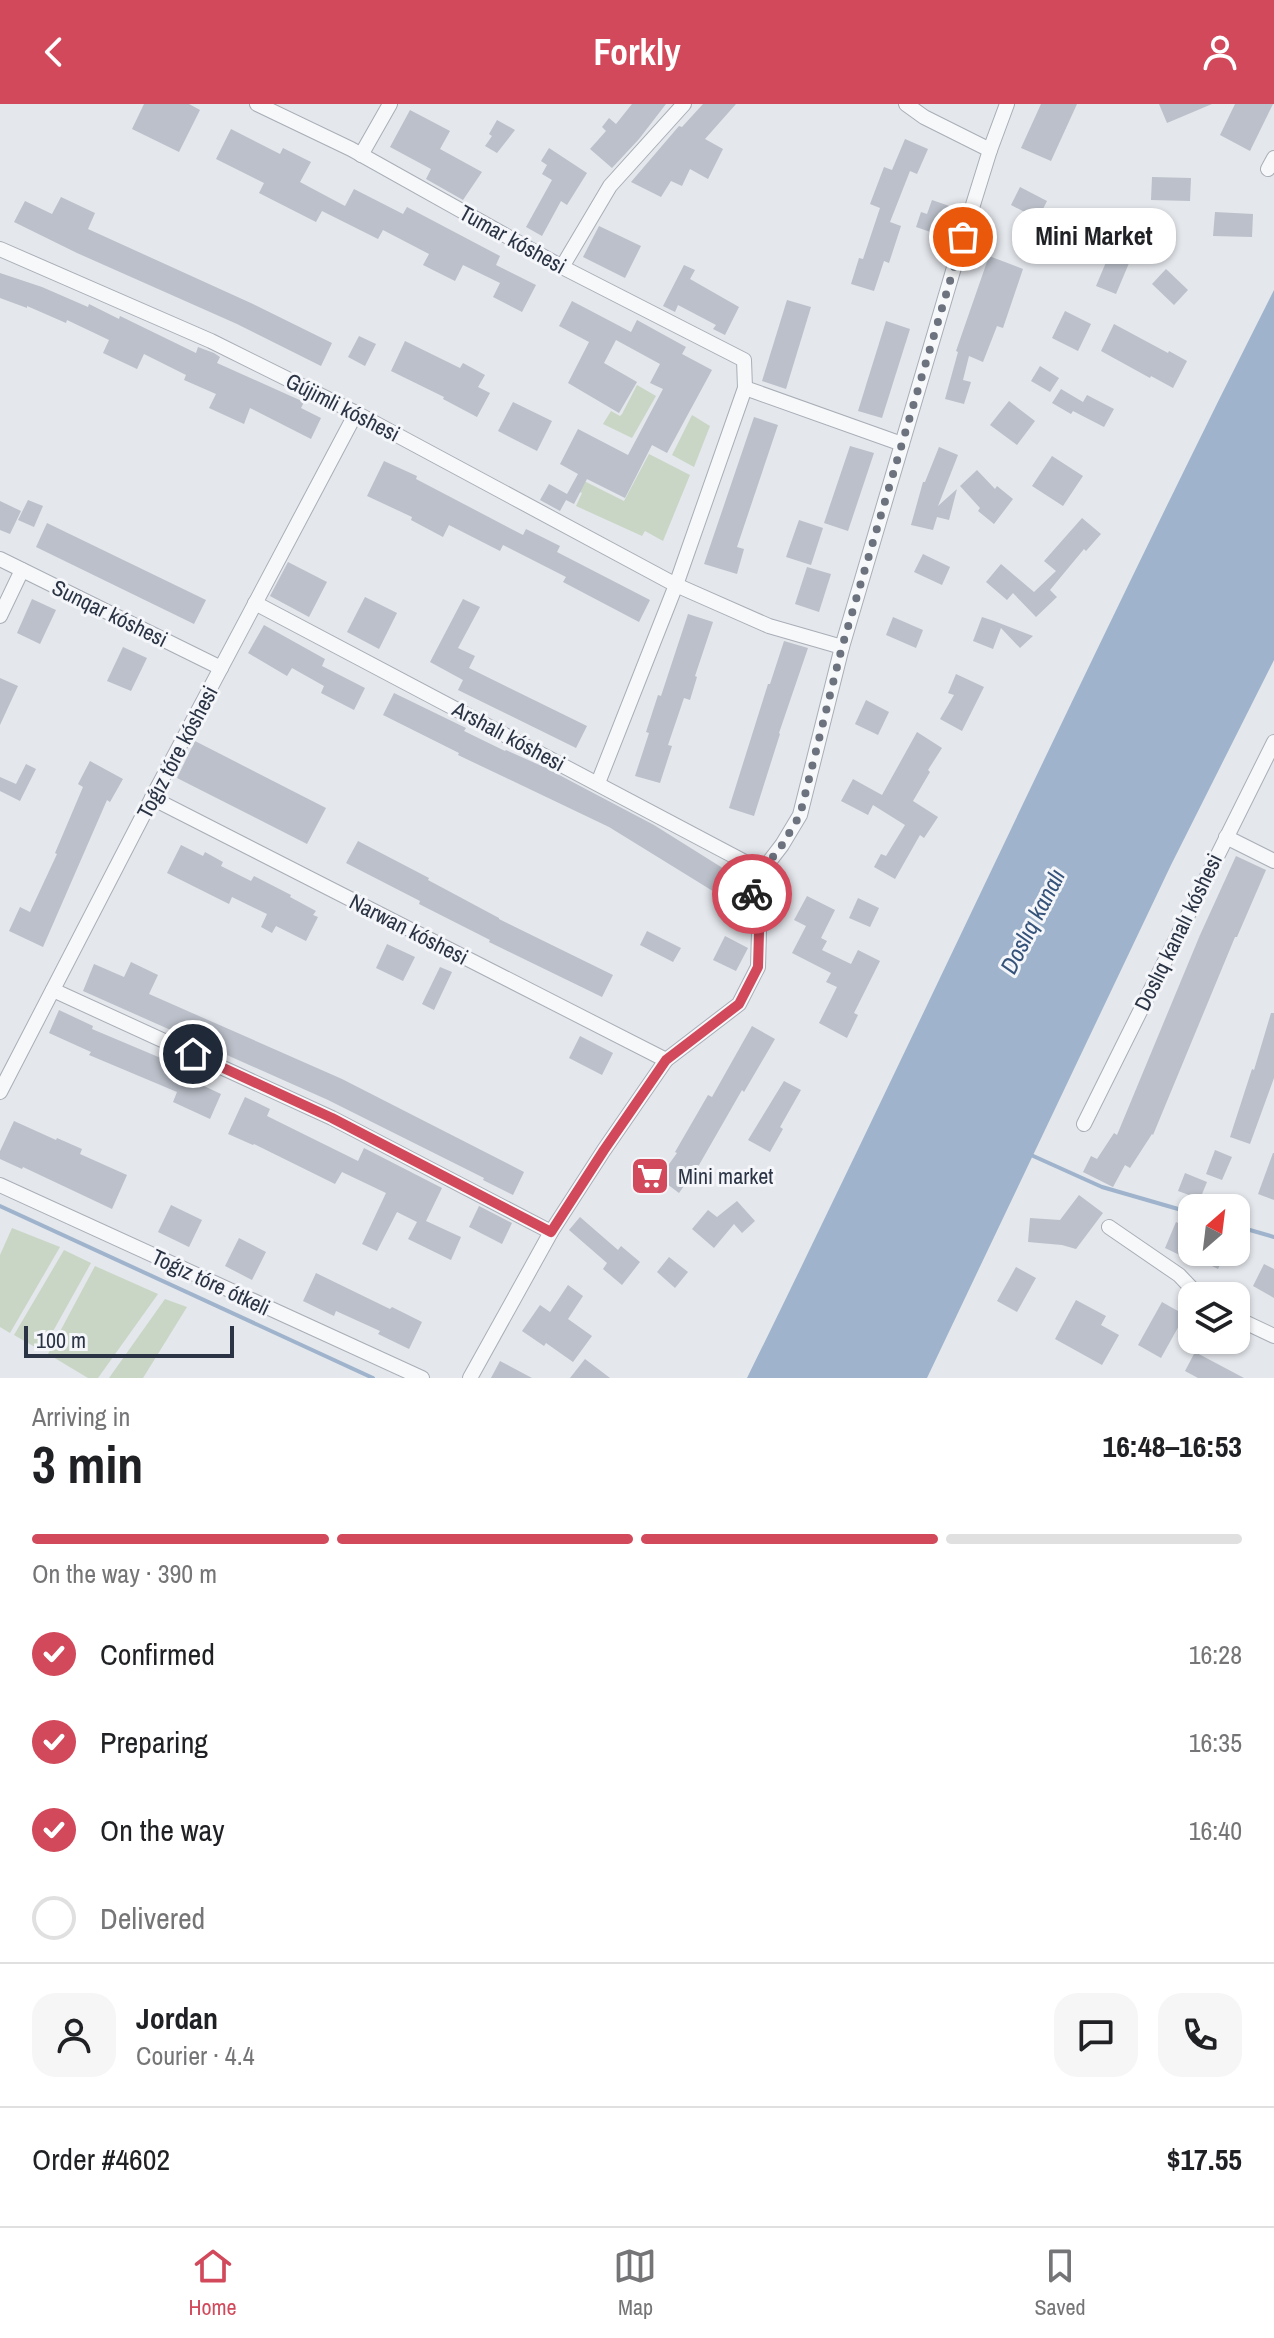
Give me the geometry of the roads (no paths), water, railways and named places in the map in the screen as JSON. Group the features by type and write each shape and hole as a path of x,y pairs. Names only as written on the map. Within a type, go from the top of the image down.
{"street":[{"name":"Tumar kóshesi","path":"257,104 361,155 562,267 744,360 745,388"},
{"path":"361,155 390,104"},
{"path":"562,267 610,186 684,104"},
{"path":"906,104 924,117 990,150"},
{"path":"470,1378 551,1232 666,1060 739,1004 758,967 759,932 752,892 762,871 800,815 842,647 990,150 1007,104"},
{"name":"Gújimli kóshesi","path":"0,249 211,341 356,413 676,585 769,626 842,647"},
{"path":"598,783 676,585 745,388 902,444"},
{"name":"Toǵız tóre kóshesi","path":"0,1092 356,413"},
{"name":"Sunqar kóshesi","path":"0,559 221,668"},
{"path":"0,616 22,570"},
{"name":"Arshalı kóshesi","path":"255,603 762,871"},
{"name":"Doslıq kanalı kóshesi","path":"1084,1124 1274,742"},
{"name":"Narwan kóshesi","path":"152,798 666,1060"},
{"path":"1226,837 1274,861"},
{"path":"53,990 332,1118 551,1232"},
{"name":"Toǵız tóre ótkeli","path":"0,1185 422,1378"},
{"path":"1109,1227 1186,1282"},
{"path":"1250,1325 1274,1336"}],"water":[{"name":"Doslıq kanalı","path":"1274,290 1274,660 1171,865 927,1378 747,1378 1140,561"}],"waterway":[{"path":"1031,1155 1102,1187 1178,1209"},
{"path":"0,1206 373,1378"},
{"path":"1250,1230 1274,1237"}],"place":[{"name":"Mini Market","path":"963,237"},
{"name":"Mini market","path":"650,1176"}]}
